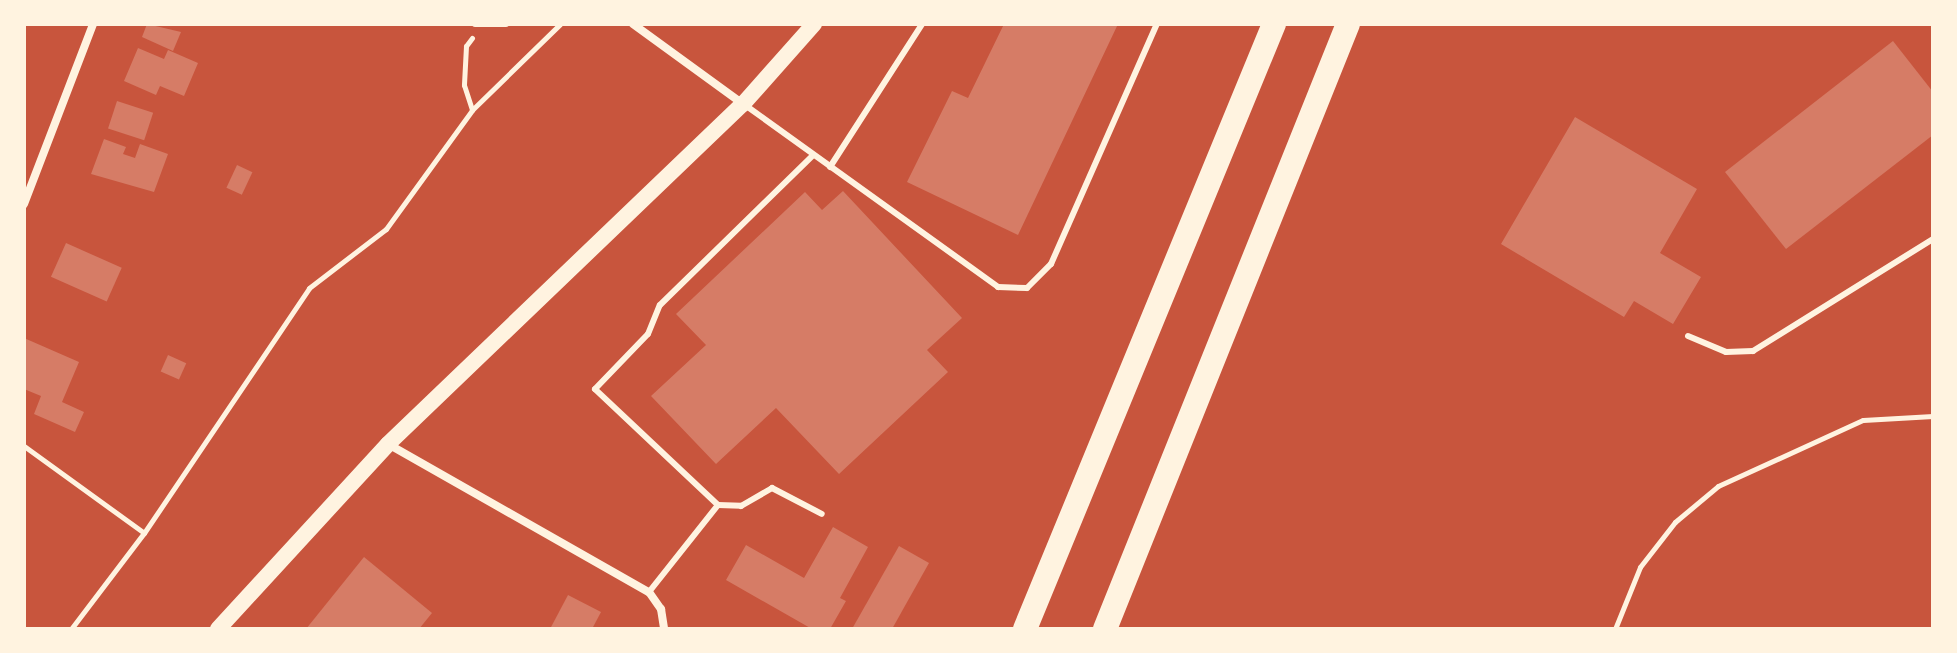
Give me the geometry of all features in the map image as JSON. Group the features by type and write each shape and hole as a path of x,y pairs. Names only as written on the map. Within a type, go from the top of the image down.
{"highway":[{"path":"1025,629 1274,24"},
{"path":"1105,629 1348,24"}],"main road":[{"path":"218,629 388,444 743,104 814,24"}],"street":[{"path":"24,204 93,24"},
{"path":"633,24 743,104"},
{"path":"388,444 649,592 661,609 664,629"}],"lane":[{"path":"477,26 506,24"},
{"path":"830,167 922,24"},
{"path":"743,104 998,287 1027,288 1051,264 1157,24"},
{"path":"813,155 660,305 648,334 595,389 718,505 741,506 772,488 822,514"},
{"path":"1688,336 1726,352 1753,351 1933,239"},
{"path":"649,592 718,505"}],"path":[{"path":"71,629 144,533 309,288 386,229 472,110 560,24"},
{"path":"472,110 464,85 466,46 477,26"},
{"path":"1615,629 1640,567 1675,522 1718,486 1863,420 1933,416"},
{"path":"24,446 144,533"}],"building":[{"path":"147,24 181,32 173,51 142,37"},
{"path":"1004,24 1118,24 1018,235 907,182 952,91 968,98"},
{"path":"1893,41 1933,92 1933,135 1786,249 1725,172"},
{"path":"138,48 164,59 168,50 198,63 184,96 160,86 156,95 124,81"},
{"path":"117,101 153,113 144,140 108,129"},
{"path":"1575,117 1697,189 1660,253 1701,277 1673,324 1634,301 1624,317 1501,244"},
{"path":"104,139 126,147 123,154 135,158 140,144 168,154 154,192 91,174"},
{"path":"237,165 252,172 242,195 226,188"},
{"path":"843,191 962,318 927,350 948,372 839,474 776,408 716,464 651,396 706,345 676,314 805,192 822,210"},
{"path":"66,243 122,268 107,302 51,277"},
{"path":"24,338 79,362 62,402 84,412 75,432 34,414 41,396 24,389"},
{"path":"168,355 186,363 179,380 161,371"},
{"path":"833,527 868,547 840,598 846,601 830,629 812,629 726,580 746,545 804,578"},
{"path":"899,546 929,563 892,629 852,629"},
{"path":"364,557 432,613 419,629 306,629"},
{"path":"568,595 601,612 592,629 550,629"}]}
